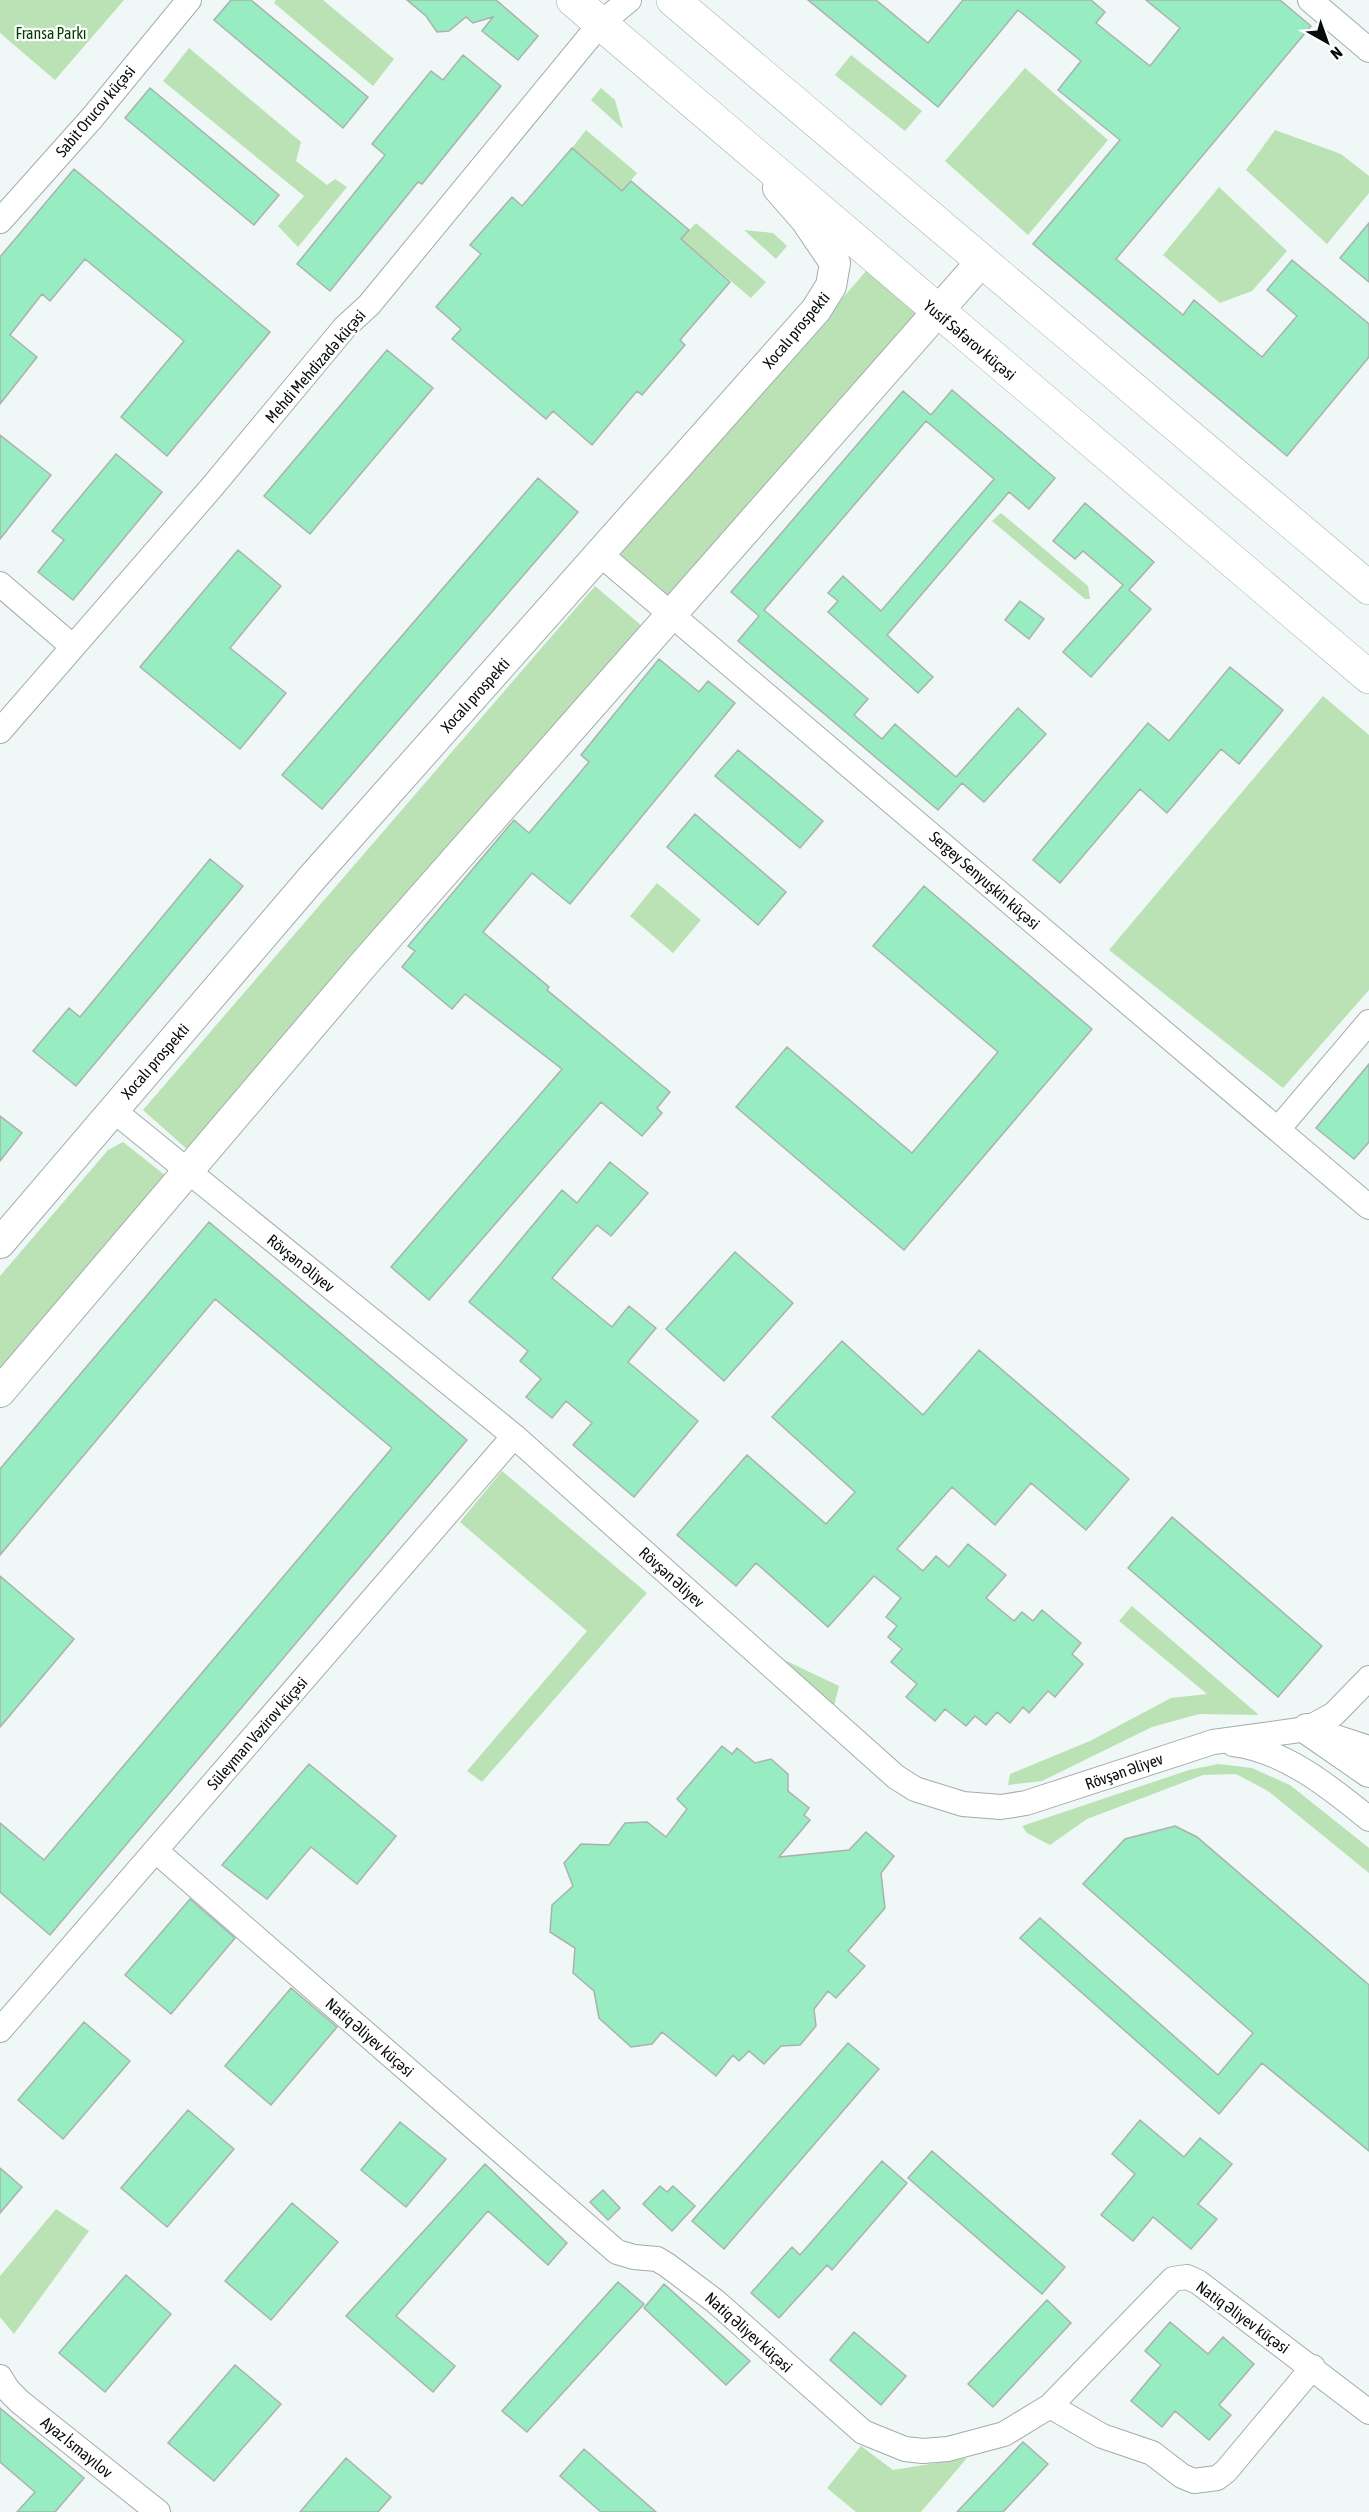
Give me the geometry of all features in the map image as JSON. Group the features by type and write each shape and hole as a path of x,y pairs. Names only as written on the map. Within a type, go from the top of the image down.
{"highway":[{"name":"Yusif Səfərov küçəsi","path":"573,0 734,140 1369,677"},
{"path":"672,0 1369,588"}],"main road":[{"name":"Xocalı prospekti","path":"0,1243 312,878 816,310 833,280 835,263 803,216 734,140"},
{"path":"0,1392 363,964 982,261"},
{"path":"1307,1729 1369,1772"}],"street":[{"name":"Sabit Orucov küçəsi","path":"0,221 92,118 189,0"},
{"name":"Mehdi Mehdizadə küçəsi","path":"0,731 212,487 345,327 369,305 600,24 629,0"},
{"path":"1310,0 1369,50"},
{"name":"Sergey Senyuşkin küçəsi","path":"600,554 1279,1128 1369,1207"},
{"path":"0,584 72,646"},
{"path":"1279,1128 1369,1022"},
{"name":"Rövşən Əliyev","path":"113,1110 514,1436 896,1777 915,1789 963,1804 1002,1807 1057,1794 1212,1742 1307,1729"},
{"name":"Süleyman Vəzirov küçəsi","path":"0,2030 514,1436"},
{"path":"1307,1729 1334,1714 1369,1677"},
{"path":"1307,1729 1369,1748"},
{"path":"1212,1742 1265,1750 1304,1772 1369,1819"},
{"name":"Natiq Əliyev küçəsi","path":"156,1851 617,2252 626,2256 657,2259 667,2265 715,2301 863,2432 905,2449 948,2449 1004,2434 1050,2406 1173,2279 1187,2277 1198,2282 1313,2367 1369,2412"},
{"path":"1050,2406 1102,2436 1152,2453 1182,2476 1194,2481 1207,2480 1217,2478 1226,2471 1313,2367"},
{"name":"Ayaz İsmayılov","path":"0,2377 8,2390 20,2402 158,2512"}],"green space":[{"name":"Fransa Parkı","path":"0,0 124,0 55,80 0,33"},
{"path":"276,0 323,0 394,59 373,86 274,3"},
{"path":"189,48 301,142 296,161 327,185 335,179 347,187 298,247 278,226 304,196 163,81"},
{"path":"851,55 922,111 905,131 835,75"},
{"path":"1025,68 1108,140 1028,235 945,161"},
{"path":"601,88 615,100 623,129 591,100"},
{"path":"586,130 637,173 622,191 572,148"},
{"path":"1275,130 1341,154 1369,176 1369,193 1327,244 1246,170"},
{"path":"1219,187 1287,251 1252,291 1220,303 1163,255"},
{"path":"696,223 766,282 751,298 681,239"},
{"path":"744,230 773,233 787,246 776,259"},
{"path":"867,270 916,313 667,598 618,556"},
{"path":"1001,513 1088,586 1090,599 1085,599 992,521"},
{"path":"595,586 642,626 189,1151 143,1110"},
{"path":"1323,696 1369,735 1369,990 1283,1088 1109,950"},
{"path":"657,883 701,920 673,953 630,916"},
{"path":"123,1142 166,1176 0,1370 0,1276 108,1150"},
{"path":"502,1471 647,1593 482,1782 467,1771 587,1631 460,1522"},
{"path":"1132,1606 1259,1715 1199,1714 1152,1727 1042,1781 1008,1785 1010,1774 1090,1741 1171,1698 1207,1694 1119,1621"},
{"path":"776,1656 839,1686 834,1706"},
{"path":"1218,1764 1252,1768 1290,1785 1369,1848 1369,1873 1268,1791 1236,1774 1203,1775 1087,1819 1050,1845 1027,1833 1022,1826 1189,1770"},
{"path":"56,2209 89,2231 14,2334 0,2317 0,2276"},
{"path":"861,2446 893,2470 967,2458 921,2512 856,2512 827,2488"}],"building":[{"path":"231,0 251,0 368,97 343,128 214,20"},
{"path":"407,0 496,0 538,36 518,60 482,31 493,17 473,23 466,17 449,31 437,32 426,16"},
{"path":"808,0 876,0 928,43 963,0 1091,0 1105,12 1096,23 1150,66 1180,28 1146,0 1280,0 1311,26 1116,259 1183,315 1194,300 1262,357 1297,316 1267,290 1292,260 1369,324 1369,357 1287,456 1033,244 1120,140 1058,90 1081,61 1018,10 938,107"},
{"path":"463,55 501,86 422,184 418,182 330,291 297,264 385,155 372,144 431,71 443,80"},
{"path":"150,88 279,195 254,225 125,118"},
{"path":"572,148 622,191 631,181 689,230 681,239 730,282 680,340 685,345 642,395 637,391 592,445 553,411 546,419 452,339 461,329 436,307 481,254 470,245 512,197 522,206"},
{"path":"74,169 270,332 167,456 121,417 184,341 85,259 50,301 42,294 10,335 37,357 0,404 0,257"},
{"path":"1369,223 1369,282 1340,258"},
{"path":"387,350 433,388 310,534 264,496"},
{"path":"952,390 1055,478 1029,509 1009,492 887,635 933,677 918,693 828,612 838,601 828,593 843,576 881,611 994,479 926,421 764,610 868,699 854,715 882,739 895,724 956,777 1018,708 1046,734 984,802 962,783 938,810 738,641 759,616 731,592 903,391 931,415"},
{"path":"0,435 51,475 0,539"},
{"path":"116,454 162,492 73,600 38,572 64,540 52,531"},
{"path":"538,478 578,512 322,809 282,775"},
{"path":"1085,503 1154,562 1129,590 1151,609 1091,677 1063,652 1123,585 1083,551 1075,559 1053,541"},
{"path":"238,550 281,586 230,648 286,693 240,749 140,667"},
{"path":"1020,601 1044,619 1029,639 1005,620"},
{"path":"659,659 699,692 708,681 735,703 570,904 532,873 483,932 549,987 547,990 670,1092 657,1108 662,1113 642,1136 601,1102 429,1300 391,1267 562,1069 465,994 452,1009 402,967 415,951 408,946 514,820 529,833 589,762 581,755"},
{"path":"1230,667 1283,710 1239,764 1221,749 1167,813 1140,789 1060,883 1033,860 1148,723 1169,741"},
{"path":"738,750 823,821 800,848 715,776"},
{"path":"695,814 786,892 758,925 667,847"},
{"path":"210,859 243,886 76,1086 33,1051 69,1008 80,1017"},
{"path":"924,886 1092,1029 904,1250 736,1107 787,1047 912,1153 998,1052 873,946"},
{"path":"1369,1064 1369,1142 1354,1159 1316,1128"},
{"path":"0,1116 22,1133 0,1161"},
{"path":"610,1162 648,1193 611,1236 597,1225 552,1278 612,1327 629,1306 656,1328 628,1362 698,1421 634,1497 573,1445 592,1423 566,1401 552,1418 526,1397 541,1379 520,1361 528,1351 469,1302 562,1190 577,1203"},
{"path":"209,1222 467,1440 50,1935 0,1892 0,1823 44,1860 392,1448 215,1299 0,1555 0,1469"},
{"path":"735,1252 793,1303 724,1381 666,1329"},
{"path":"842,1341 923,1415 979,1350 1129,1479 1086,1530 1031,1483 995,1525 952,1487 897,1549 923,1571 936,1556 949,1567 968,1544 1006,1575 986,1598 1014,1621 1022,1612 1033,1621 1042,1610 1081,1643 1072,1654 1083,1664 1055,1697 1048,1691 1029,1713 1023,1707 1010,1723 997,1712 986,1725 975,1716 966,1726 945,1709 935,1721 906,1697 917,1684 891,1662 902,1649 888,1637 897,1626 886,1617 901,1598 874,1576 828,1627 756,1563 736,1586 677,1535 747,1455 826,1524 855,1492 772,1417"},
{"path":"1172,1517 1322,1646 1278,1697 1128,1568"},
{"path":"0,1576 74,1639 0,1727"},
{"path":"722,1746 732,1754 737,1748 755,1763 771,1759 788,1774 788,1791 809,1808 804,1815 810,1820 779,1857 849,1850 866,1832 894,1856 881,1873 885,1908 848,1951 865,1966 836,1998 828,1991 814,2009 816,2026 800,2045 781,2046 764,2064 749,2051 739,2061 733,2055 716,2076 662,2032 652,2044 631,2047 599,2018 594,1991 573,1973 575,1948 550,1932 552,1905 573,1886 564,1863 581,1844 609,1845 625,1823 647,1822 666,1837 687,1809 677,1799"},
{"path":"309,1764 396,1836 357,1884 311,1847 267,1899 222,1865"},
{"path":"1175,1826 1197,1837 1369,1985 1369,2151 1262,2063 1219,2114 1020,1938 1040,1918 1218,2075 1253,2033 1083,1884 1125,1839"},
{"path":"190,1899 235,1938 171,2014 125,1975"},
{"path":"291,1988 337,2027 271,2105 225,2066"},
{"path":"84,2022 130,2061 63,2139 18,2100"},
{"path":"848,2043 879,2069 724,2249 692,2221"},
{"path":"188,2110 234,2149 167,2227 121,2188"},
{"path":"1140,2120 1184,2157 1200,2138 1232,2164 1198,2204 1217,2219 1191,2249 1153,2217 1133,2241 1101,2215 1135,2174 1112,2154"},
{"path":"400,2122 446,2159 406,2207 361,2170"},
{"path":"932,2151 1065,2267 1042,2294 908,2178"},
{"path":"882,2161 907,2183 832,2270 827,2265 779,2318 751,2293 792,2247 800,2255"},
{"path":"485,2164 567,2243 548,2265 488,2211 396,2316 455,2366 433,2392 346,2316"},
{"path":"0,2168 22,2187 0,2213"},
{"path":"660,2186 667,2192 673,2186 695,2206 672,2231 643,2204"},
{"path":"603,2190 620,2208 608,2220 590,2202"},
{"path":"292,2203 338,2242 271,2320 225,2281"},
{"path":"126,2275 171,2314 105,2392 59,2353"},
{"path":"618,2282 644,2304 527,2432 502,2411"},
{"path":"664,2284 750,2361 726,2385 644,2308"},
{"path":"1047,2300 1071,2323 993,2407 968,2384"},
{"path":"1170,2322 1208,2354 1223,2337 1254,2364 1219,2405 1231,2415 1209,2440 1175,2411 1162,2427 1131,2401 1161,2365 1145,2351"},
{"path":"854,2332 906,2376 881,2405 830,2360"},
{"path":"235,2365 281,2404 214,2481 168,2443"},
{"path":"0,2408 84,2478 55,2512 17,2512 35,2492 0,2462"},
{"path":"1023,2442 1048,2464 1003,2512 957,2512"},
{"path":"584,2449 656,2512 601,2512 560,2476"},
{"path":"346,2458 391,2497 378,2512 300,2512"}]}
